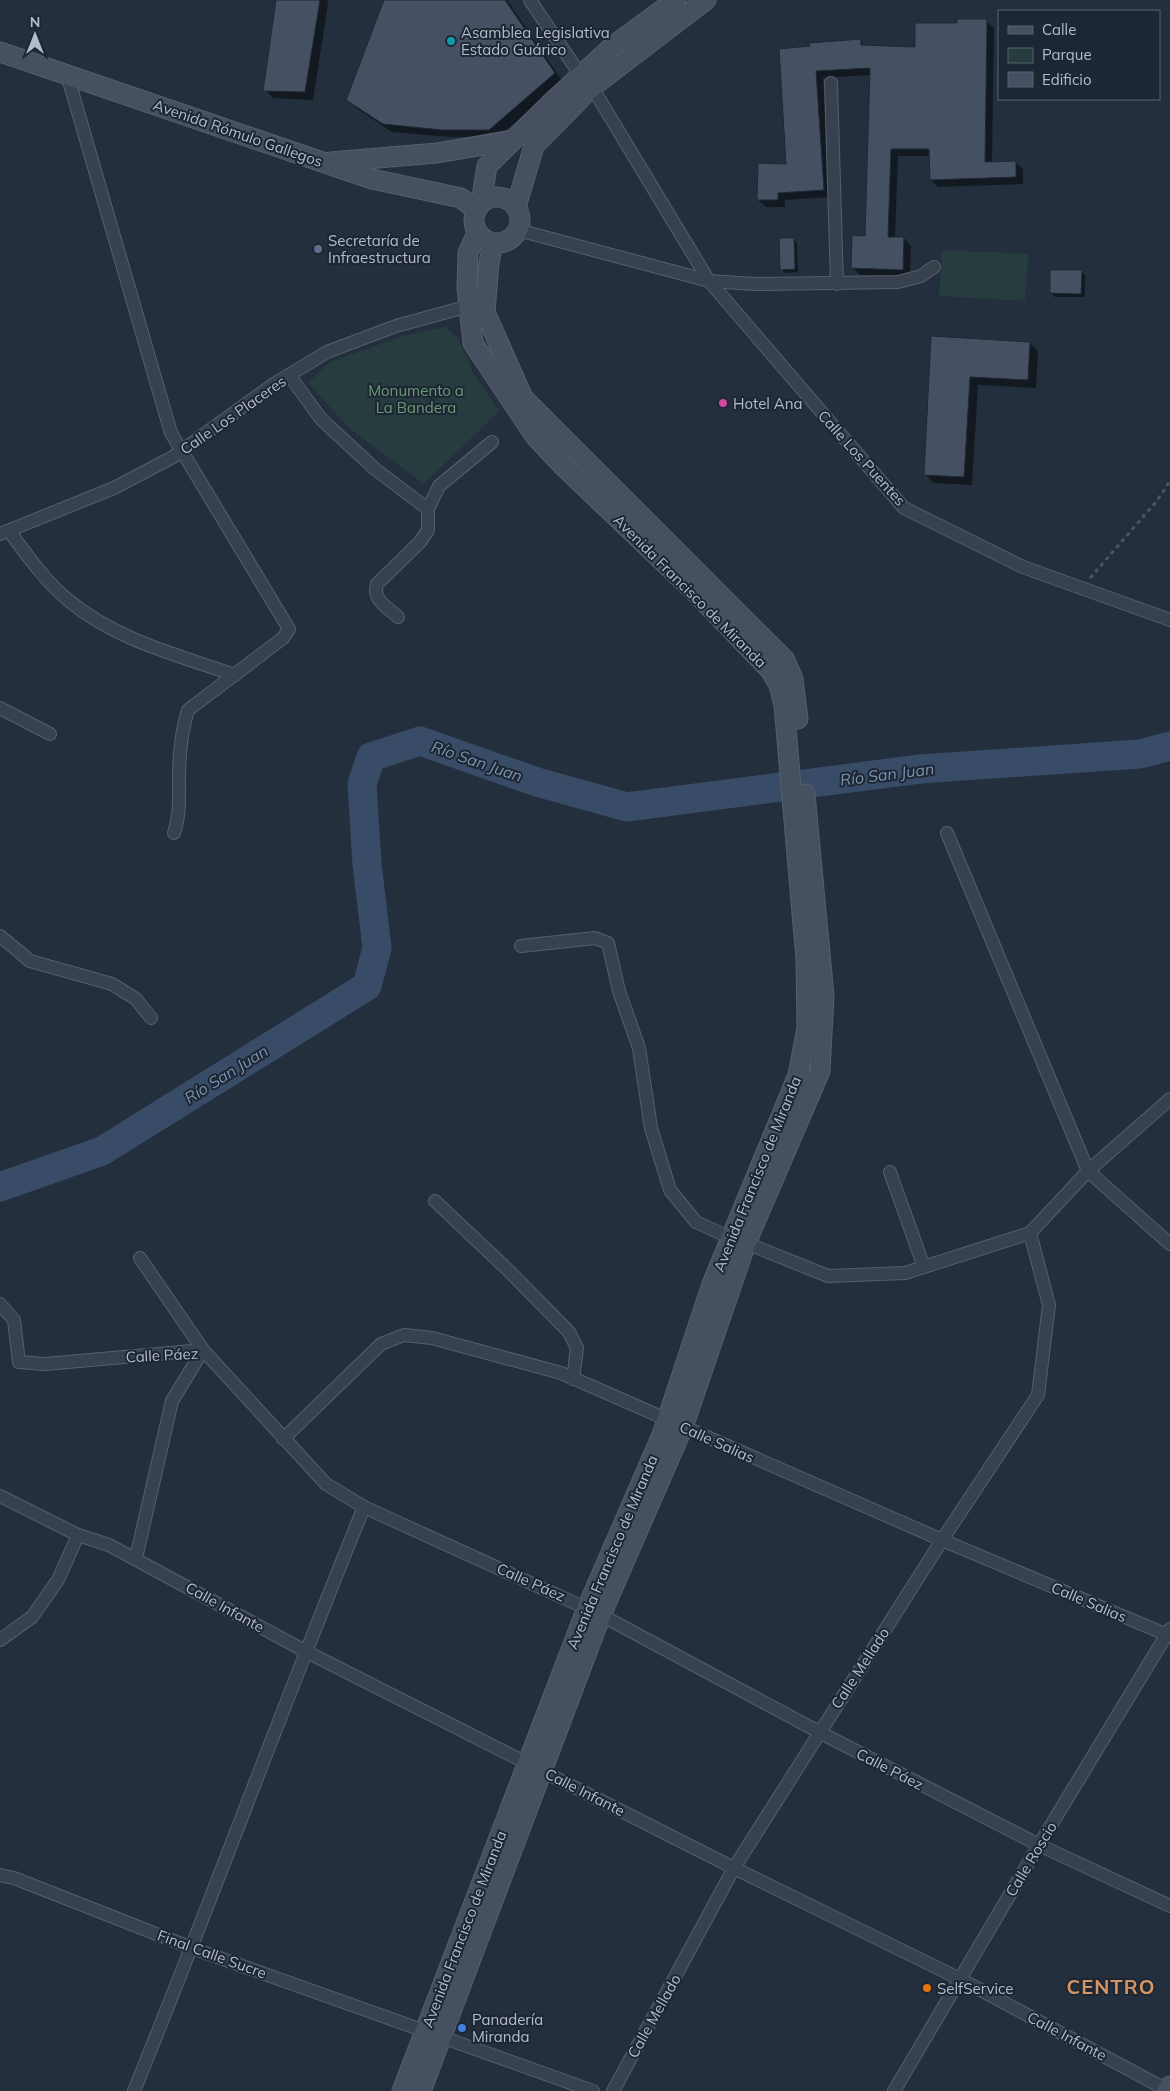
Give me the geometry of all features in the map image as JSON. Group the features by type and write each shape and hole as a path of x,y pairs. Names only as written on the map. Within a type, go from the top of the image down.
{"main road":[{"path":"516,207 524,186 534,146 613,46 676,0"},
{"path":"478,207 495,197 510,201 516,207 519,214 518,230 508,240 485,238 473,218 478,207 487,166 513,140 587,81 706,0"},
{"name":"Avenida Rómulo Gallegos","path":"0,52 372,179 461,198 478,207"},
{"path":"323,162 438,153 513,140"},
{"name":"Avenida Francisco de Miranda","path":"485,238 468,252 467,288 473,343 535,436 563,466 698,595 771,672 790,703"},
{"name":"Avenida Francisco de Miranda","path":"421,2091 434,2034 594,1611 675,1423 738,1241 820,1071 824,996 804,861 790,703 793,679 785,660 523,398 485,312 489,263 485,238"},
{"name":"Avenida Francisco de Miranda","path":"402,2091 434,2034"}],"street":[{"name":"Calle Los Puentes","path":"530,0 587,81 709,281 904,508 1022,567 1170,620"},
{"path":"67,74 171,434 290,629 283,638 188,710 183,726 179,777 179,819 174,833"},
{"path":"831,83 837,284"},
{"path":"518,230 709,281 756,284 898,282 922,276 934,267"},
{"name":"Calle Los Placeres","path":"4,532 114,488 181,452 289,375 327,352 396,326 469,306"},
{"path":"289,375 321,419 375,469 428,509"},
{"path":"398,617 377,597 374,591 377,584 420,542 428,530 428,509 439,486 492,442"},
{"path":"4,532 68,600 115,632 155,648 235,675"},
{"path":"0,708 50,734"},
{"path":"947,833 1088,1171 1170,1244"},
{"path":"0,936 30,961 112,984 136,1000 151,1018"},
{"path":"521,946 595,938 608,943 619,990 639,1048 651,1128 670,1190 696,1222 738,1241 828,1276 905,1273 1030,1233 1088,1171 1170,1099"},
{"path":"890,1172 924,1267"},
{"path":"435,1201 509,1271 569,1332 577,1348 573,1379"},
{"name":"Calle Mellado","path":"613,2091 734,1868 942,1540 1038,1395 1049,1304 1030,1233"},
{"path":"136,1558 172,1401 203,1350 140,1258"},
{"name":"Calle Páez","path":"0,1304 14,1320 20,1362 46,1364 203,1350 326,1484 364,1506 594,1611 819,1732 1039,1845 1170,1906"},
{"name":"Calle Salias","path":"283,1439 381,1344 404,1335 432,1338 573,1379 942,1540 1169,1633"},
{"name":"Calle Infante","path":"0,1496 78,1535 109,1545 136,1558 305,1651 734,1868 960,1979 1168,2090"},
{"path":"134,2091 192,1948 305,1651 364,1506"},
{"path":"0,1640 32,1617 58,1580 78,1535"},
{"name":"Calle Roscio","path":"894,2091 1039,1845 1169,1633"},
{"name":"Final Calle Sucre","path":"0,1875 14,1878 192,1948 593,2091"}],"path":[{"path":"1081,588 1156,502 1170,481"}],"green space":[{"path":"942,250 1028,254 1025,301 939,296"},
{"name":"Monumento a La Bandera","path":"446,327 459,340 473,373 499,411 424,484 349,428 308,383 330,362 403,336"}],"building":[{"path":"276,0 320,0 305,92 263,91"},
{"name":"Asamblea Legislativa Estado Guárico","path":"384,0 505,0 555,73 489,130 442,130 383,124 346,100"},
{"path":"957,19 987,19 985,162 1016,161 1016,177 930,180 929,149 891,149 888,237 904,237 903,270 851,268 852,235 865,236 870,68 816,71 824,190 778,193 778,200 757,200 758,163 786,164 779,49 810,46 809,43 861,39 861,45 915,47 915,23 957,23"},
{"path":"779,238 794,238 795,269 780,270"},
{"path":"1050,270 1082,270 1081,294 1050,293"},
{"path":"931,336 1030,342 1028,380 970,377 964,477 924,475"}],"waterway":[{"name":"Río San Juan","path":"0,1187 102,1151 367,986 377,948 367,864 362,784 371,757 420,741 537,782 627,807 920,769 1140,754 1170,746"}],"place":[{"name":"Asamblea Legislativa Estado Guárico","path":"451,41"},
{"name":"Secretaría de Infraestructura","path":"318,249"},
{"name":"Hotel Ana","path":"723,403"},
{"name":"SelfService","path":"927,1988"},
{"name":"Panadería Miranda","path":"462,2028"}],"district":[{"name":"CENTRO","path":"1111,1986"}]}
